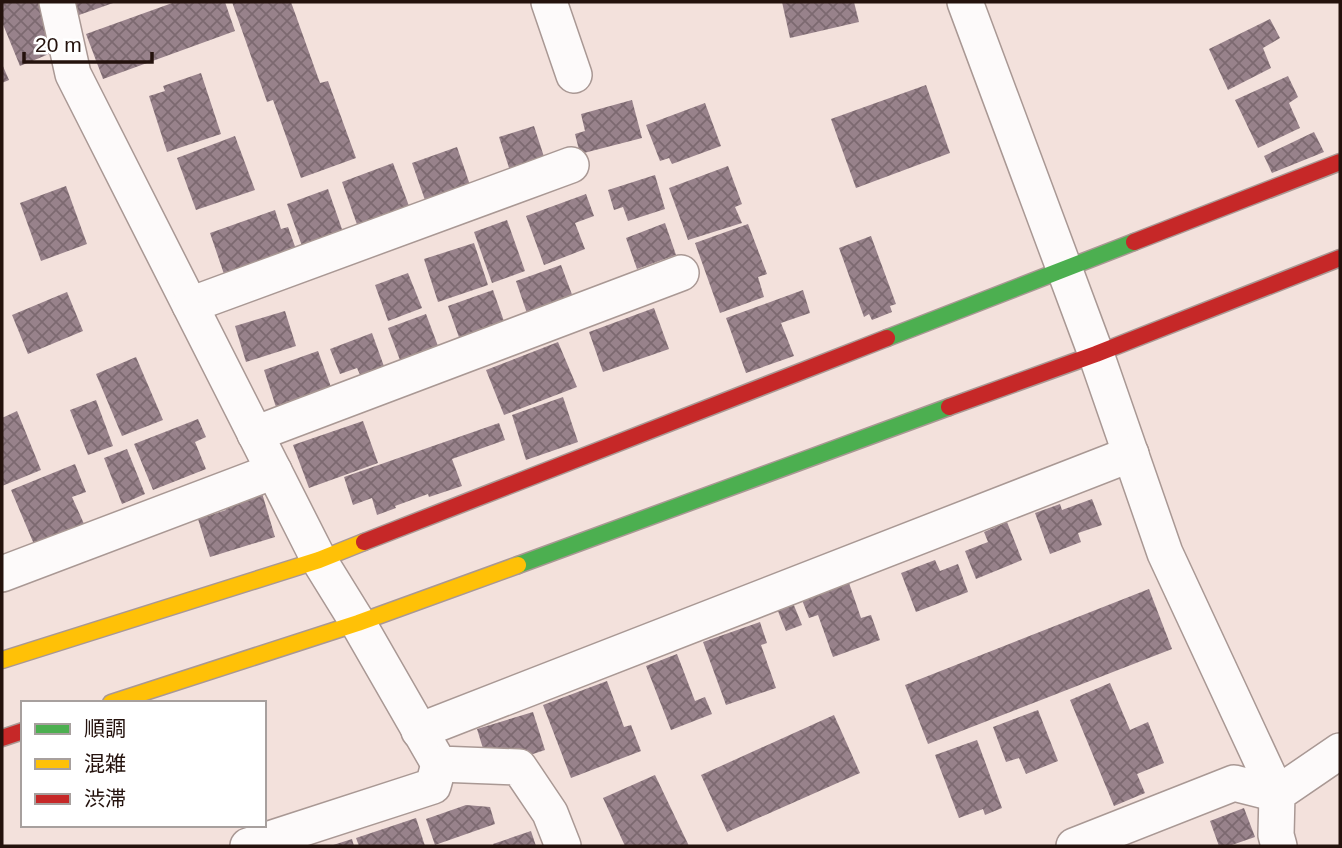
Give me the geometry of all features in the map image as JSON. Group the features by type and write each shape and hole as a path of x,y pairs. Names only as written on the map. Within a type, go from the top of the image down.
{"street":[{"path":"57,2 73,74 319,561 439,764 433,786 248,846"},
{"path":"549,2 574,75"},
{"path":"965,2 1066,270 1165,553 1277,794 1276,835 1279,846"},
{"path":"2,660 319,561 1340,162"},
{"path":"190,304 571,164"},
{"path":"117,701 358,623 1096,354 1340,258"},
{"path":"255,434 681,273"},
{"path":"419,731 1131,454"},
{"path":"2,574 274,471"},
{"path":"2,738 21,732"},
{"path":"1074,846 1234,783 1277,794 1340,751"},
{"path":"439,764 519,768 550,813 564,846"}],"building":[{"path":"2,2 40,2 61,49 20,66 2,22"},
{"path":"74,2 116,2 79,15"},
{"path":"175,2 225,2 235,31 103,79 86,34"},
{"path":"232,2 291,2 320,83 328,81 356,158 301,178 273,100 267,102"},
{"path":"782,2 854,2 859,22 790,38"},
{"path":"1270,19 1280,38 1263,48 1271,68 1228,90 1209,49"},
{"path":"2,64 9,80 2,83"},
{"path":"201,73 221,134 167,152 149,96 165,91 163,86"},
{"path":"1288,76 1298,97 1289,103 1300,128 1258,148 1235,100"},
{"path":"926,85 950,153 856,188 831,119"},
{"path":"632,100 642,138 580,154 575,134 585,131 581,114"},
{"path":"705,103 721,146 672,164 669,158 660,161 646,125"},
{"path":"534,126 548,169 513,180 499,137"},
{"path":"1314,132 1324,152 1272,173 1264,156"},
{"path":"235,136 255,190 196,210 177,158"},
{"path":"457,147 471,188 426,203 412,163"},
{"path":"393,163 412,214 360,233 342,182"},
{"path":"728,166 742,204 735,207 742,223 688,240 669,188"},
{"path":"655,175 665,209 628,221 623,207 614,210 608,190"},
{"path":"66,186 87,244 41,261 20,203"},
{"path":"328,189 343,232 302,246 287,204"},
{"path":"586,194 594,216 575,223 585,249 544,265 526,216"},
{"path":"275,210 281,229 288,227 297,252 225,277 210,233"},
{"path":"507,220 525,271 492,283 474,232"},
{"path":"665,223 676,255 637,269 626,238"},
{"path":"748,224 767,274 758,277 764,297 720,313 695,243"},
{"path":"871,236 896,304 890,306 892,312 872,320 869,314 864,317 839,248"},
{"path":"474,243 488,285 438,302 424,259"},
{"path":"561,265 577,308 531,325 516,281"},
{"path":"408,273 422,308 388,321 375,285"},
{"path":"493,290 506,327 461,343 448,306"},
{"path":"803,290 810,313 781,323 794,356 746,373 726,318"},
{"path":"67,292 83,331 28,354 12,315"},
{"path":"654,308 669,349 603,372 589,332"},
{"path":"285,311 296,346 246,362 235,326"},
{"path":"426,314 438,346 400,360 388,328"},
{"path":"372,333 385,369 361,377 357,368 340,374 330,349"},
{"path":"558,342 577,387 504,415 486,370"},
{"path":"318,351 331,387 276,407 264,370"},
{"path":"136,357 163,420 122,436 96,374"},
{"path":"563,397 578,442 526,460 512,415"},
{"path":"96,400 113,446 88,455 70,410"},
{"path":"17,411 41,470 2,486 2,418"},
{"path":"198,419 206,437 195,442 206,469 153,490 134,444"},
{"path":"363,421 378,463 309,488 293,445"},
{"path":"499,423 505,440 452,459 462,486 429,497 428,494 377,515 372,498 353,505 344,477"},
{"path":"127,449 145,494 122,504 104,458"},
{"path":"75,464 86,492 72,497 89,535 39,556 11,490"},
{"path":"262,493 275,537 210,557 198,519 226,510 224,504"},
{"path":"1092,499 1102,525 1078,533 1081,542 1050,554 1035,513 1060,504 1062,510"},
{"path":"1007,522 1022,560 976,579 965,551 988,542 984,532"},
{"path":"935,560 940,571 958,564 968,592 916,612 901,573"},
{"path":"849,583 861,618 871,615 880,640 833,657 818,615 809,618 802,600"},
{"path":"1149,589 1172,649 928,744 905,685"},
{"path":"791,598 802,625 786,631 775,604"},
{"path":"760,622 767,643 761,645 776,688 726,705 703,642"},
{"path":"677,654 695,701 705,697 712,714 671,730 646,666"},
{"path":"607,681 624,727 631,725 641,751 571,778 543,705"},
{"path":"1110,683 1130,730 1148,722 1164,763 1137,774 1145,793 1114,806 1070,700"},
{"path":"1038,710 1058,761 1026,774 1019,758 1006,762 993,727"},
{"path":"533,712 545,750 527,756 485,755 477,729"},
{"path":"834,715 860,773 727,832 701,775"},
{"path":"977,740 1002,808 985,815 983,809 959,818 935,755"},
{"path":"655,775 689,846 625,846 603,798"},
{"path":"466,805 490,807 495,824 435,845 426,819"},
{"path":"1244,808 1255,837 1229,846 1219,846 1210,821"},
{"path":"416,818 425,846 359,846 356,838"},
{"path":"531,831 536,846 493,844"},
{"path":"352,839 354,846 330,846"}],"traffic: fast":[{"path":"887,338 1134,242"},
{"path":"518,565 949,407"}],"traffic: slow":[{"path":"2,660 319,560 364,542"},
{"path":"117,701 358,623 518,565"}],"traffic: jam":[{"path":"1134,242 1340,162"},
{"path":"949,407 1096,354 1340,258"},
{"path":"364,542 887,338"},
{"path":"2,738 21,732"}]}
